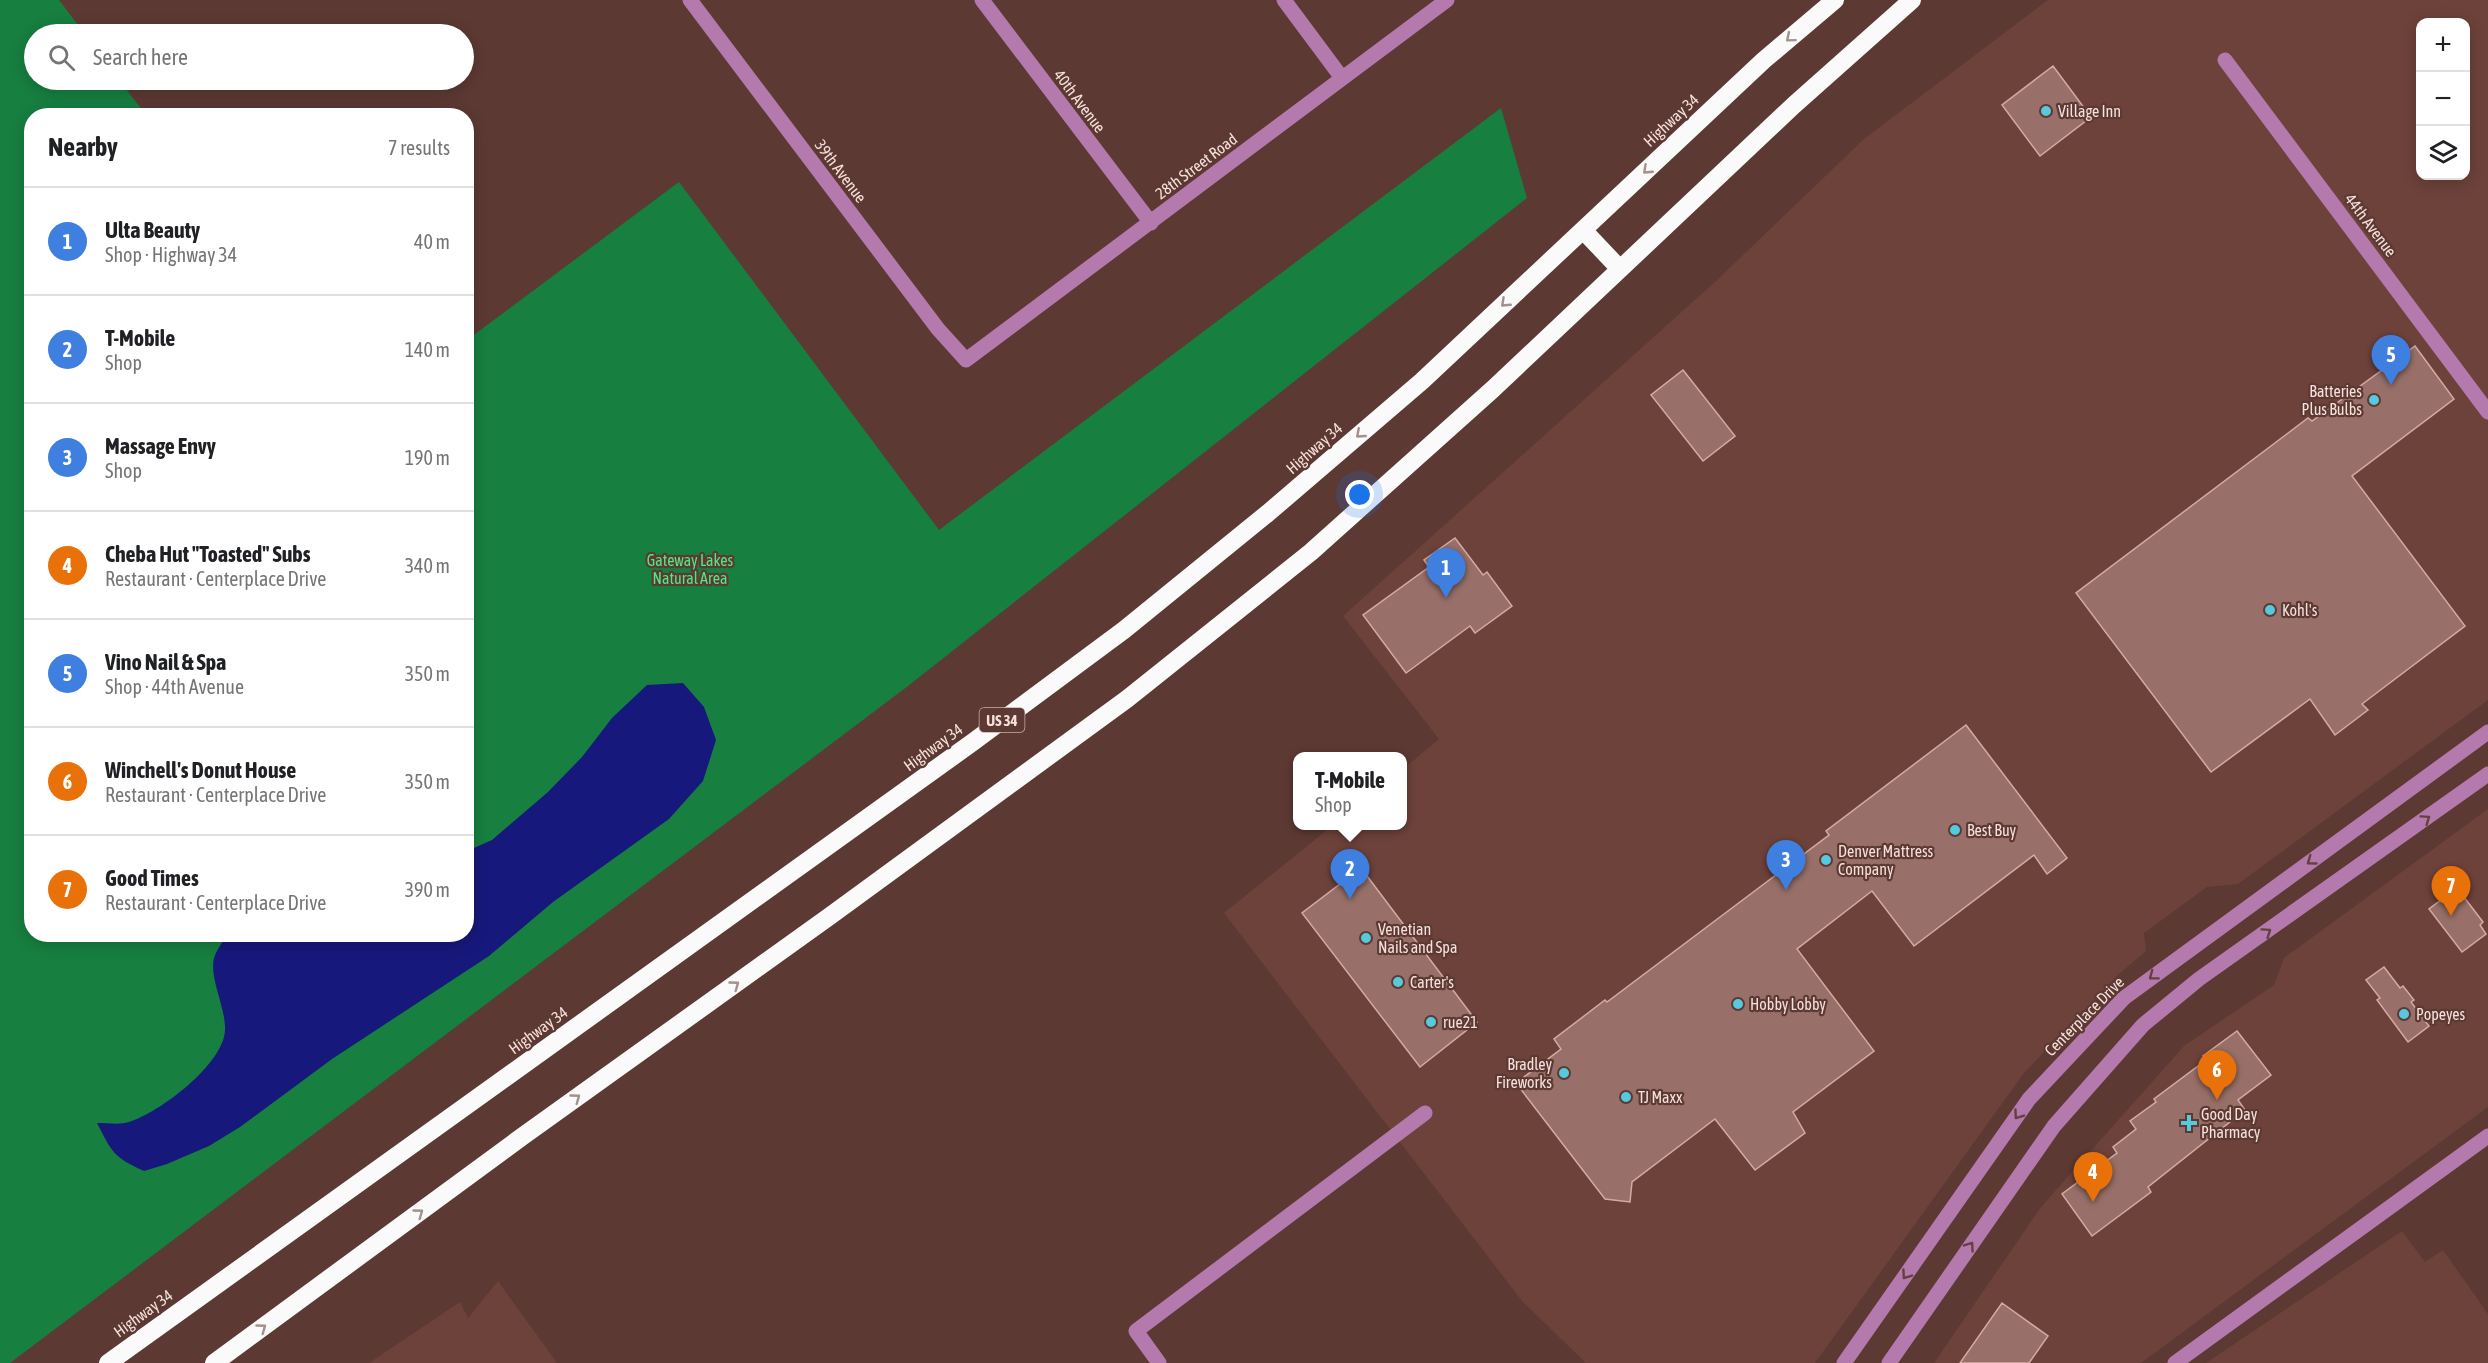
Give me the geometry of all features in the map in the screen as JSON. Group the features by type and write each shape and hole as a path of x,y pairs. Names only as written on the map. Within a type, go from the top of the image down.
{"highway":[{"name":"Highway 34","path":"108,1363 973,742 1124,630 1268,513 1422,381 1764,60 1835,0"},
{"path":"214,1363 513,1143 830,916 1126,699 1311,552 1493,389 1794,105 1912,0"},
{"path":"1583,230 1620,269"}],"street":[{"name":"39th Avenue","path":"690,0 938,329 966,360"},
{"name":"40th Avenue","path":"982,0 1151,223"},
{"path":"1284,0 1342,78"},
{"name":"28th Street Road","path":"966,360 1447,0"},
{"name":"44th Avenue","path":"2224,60 2488,412"},
{"name":"Centerplace Drive","path":"1844,1363 2029,1099 2124,998 2488,732"},
{"path":"1888,1363 2054,1126 2144,1025 2199,979 2488,774"},
{"path":"1159,1363 1136,1331 1425,1113"},
{"path":"2175,1363 2488,1136"}],"shaded area":[{"path":"2048,0 2488,0 2488,700 2238,884 2207,887 2144,933 2146,951 2119,974 2024,1073 1815,1363 1586,1363 1522,1301 1224,913 1327,830 1407,830 1407,766 1439,739 1343,616 1716,281 1864,139"},
{"path":"683,683 704,707 716,740 703,781 669,819 553,902 489,956 332,1059 240,1127 209,1146 144,1171 114,1153 97,1123 125,1123 157,1109 202,1072 222,1043 225,1021 213,966 215,955 223,942 474,942 474,848 492,840 548,792 582,757 612,718 647,685"},
{"path":"2488,809 2488,1107 2141,1363 1934,1363 2041,1207 2184,1046 2274,985 2284,958"},
{"path":"2402,1231 2425,1262 2443,1250 2488,1314 2488,1363 2206,1363"},
{"path":"498,1281 557,1363 369,1363 460,1302 468,1318"}],"green space":[{"name":"Gateway Lakes Natural Area","path":"0,0 59,0 77,24 24,24 24,90 127,90 141,108 24,108 24,942 474,942 474,335 679,182 939,530 1501,108 1527,198 908,686 10,1363 0,1363"}],"building":[{"name":"Village Inn","path":"2053,66 2091,117 2040,156 2002,105"},
{"name":"Kohl's","path":"2415,346 2454,399 2352,476 2465,626 2362,704 2368,710 2335,735 2310,699 2211,772 2076,593 2308,418 2312,421"},
{"path":"1683,370 1735,436 1703,461 1651,395"},
{"path":"1455,538 1483,575 1487,572 1512,606 1475,633 1470,626 1406,673 1363,615 1429,567 1424,560"},
{"path":"1966,725 2067,858 2047,874 2034,855 1914,946 1872,891 1797,949 1874,1051 1793,1112 1805,1133 1755,1170 1715,1119 1632,1182 1630,1202 1605,1199 1516,1083 1561,1049 1554,1039 1605,1000 1607,1002 1829,835 1826,831"},
{"path":"1361,868 1477,1022 1420,1067 1302,913"},
{"path":"2457,888 2483,922 2480,925 2486,934 2462,952 2429,909"},
{"name":"Popeyes","path":"2384,967 2400,988 2403,986 2414,1000 2411,1002 2429,1026 2408,1042 2377,1000 2380,998 2366,980"},
{"path":"2237,1031 2271,1075 2238,1100 2245,1110 2148,1187 2151,1192 2092,1236 2062,1194 2117,1153 2113,1147 2136,1129 2130,1121 2156,1102 2154,1099 2206,1060 2203,1056"},
{"path":"2002,1303 2048,1336 2029,1363 1960,1363"}],"place":[{"name":"Village Inn","path":"2046,111"},
{"name":"Vino Nail & Spa","path":"2391,385"},
{"name":"Batteries Plus Bulbs","path":"2374,400"},
{"name":"Ulta Beauty","path":"1446,598"},
{"name":"Kohl's","path":"2270,610"},
{"name":"Best Buy","path":"1955,830"},
{"name":"Denver Mattress Company","path":"1826,860"},
{"name":"Massage Envy","path":"1786,890"},
{"name":"T-Mobile","path":"1350,899"},
{"name":"Good Times","path":"2451,916"},
{"name":"Venetian Nails and Spa","path":"1366,938"},
{"name":"Carter's","path":"1398,982"},
{"name":"Hobby Lobby","path":"1738,1004"},
{"name":"Popeyes","path":"2404,1014"},
{"name":"rue21","path":"1431,1022"},
{"name":"Bradley Fireworks","path":"1564,1073"},
{"name":"TJ Maxx","path":"1626,1097"},
{"name":"Winchell's Donut House","path":"2217,1100"},
{"name":"Good Day Pharmacy","path":"2189,1123"},
{"name":"Cheba Hut \"Toasted\" Subs","path":"2093,1202"}]}
